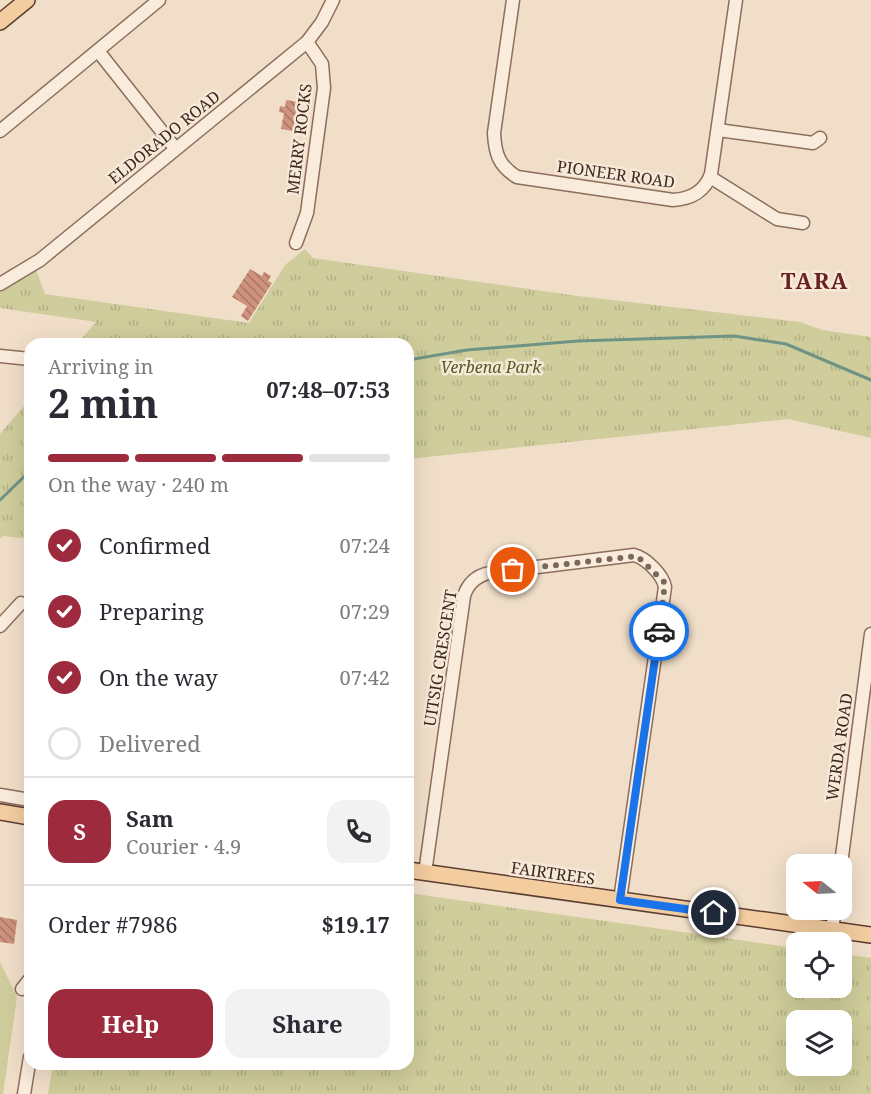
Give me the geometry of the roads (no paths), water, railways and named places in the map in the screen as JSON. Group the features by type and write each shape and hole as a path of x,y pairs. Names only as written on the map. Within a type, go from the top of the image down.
{"main road":[{"path":"0,22 27,0"},
{"path":"0,812 24,816"},
{"name":"FAIRTREES","path":"414,871 871,935"}],"street":[{"path":"0,131 159,0"},
{"name":"ELDORADO ROAD","path":"0,284 29,269 307,42 322,22 333,0"},
{"name":"PIONEER ROAD","path":"513,0 494,134 496,155 508,171 517,177 673,200 694,195 703,189 710,177"},
{"path":"736,0 710,177 777,219 803,223"},
{"name":"MERRY ROCKS","path":"296,243 307,213 324,88 322,64 307,42"},
{"path":"98,51 175,148"},
{"path":"718,130 813,143 820,138"},
{"path":"0,356 24,358"},
{"name":"UITSIG CRESCENT","path":"425,873 464,596 468,586 475,579 489,573 634,555 643,559 663,579 665,587 620,900"},
{"path":"0,626 21,603"},
{"name":"WERDA ROAD","path":"842,854 871,634"},
{"path":"0,795 24,799"},
{"path":"832,930 833,920"},
{"path":"24,1094 28,1070"}],"waterway":[{"path":"414,359 467,350 578,341 734,336 786,344 871,380"},
{"path":"0,500 24,477"}],"district":[{"name":"TARA","path":"815,280"}],"park label":[{"name":"Verbena Park","path":"491,367"}]}
